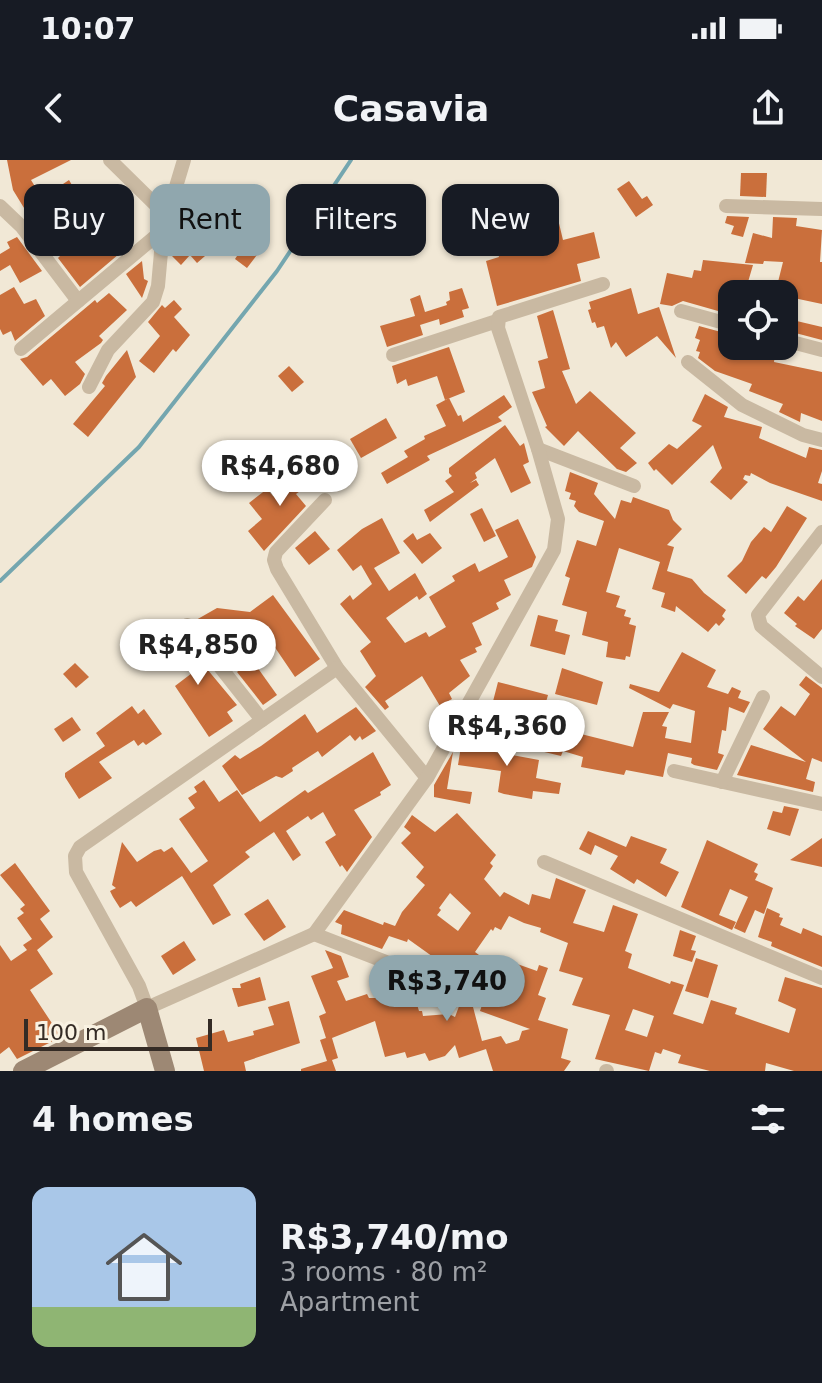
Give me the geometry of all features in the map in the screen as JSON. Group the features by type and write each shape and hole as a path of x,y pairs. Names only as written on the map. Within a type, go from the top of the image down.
{"street":[{"path":"110,160 150,206"},
{"path":"177,184 184,160"},
{"path":"0,206 22,227 78,301"},
{"path":"726,206 822,209"},
{"path":"21,349 150,236"},
{"path":"89,387 108,350 153,302 161,256"},
{"path":"393,355 603,284"},
{"path":"681,311 718,321"},
{"path":"23,1071 147,1008 314,934 427,778 554,550 558,519 498,319"},
{"path":"798,344 822,350"},
{"path":"688,362 742,405 803,435 822,440"},
{"path":"538,449 634,486"},
{"path":"325,500 276,552 274,560 277,569 337,668 427,778"},
{"path":"822,532 758,615 761,626 822,677"},
{"path":"187,625 262,720"},
{"path":"165,1071 139,986 76,872 75,856 80,847 337,668"},
{"path":"722,782 763,697"},
{"path":"674,771 822,804"},
{"path":"544,862 822,978"},
{"path":"314,934 417,974"}],"building":[{"path":"7,160 71,160 31,180 33,184 24,184 24,208 13,190"},
{"path":"741,173 767,173 766,197 740,196"},
{"path":"629,181 642,199 647,196 653,205 636,217 617,189"},
{"path":"727,216 749,217 743,237 731,234 734,226 725,223"},
{"path":"773,217 797,218 796,226 822,230 822,304 798,299 798,280 778,280 783,262 745,263 753,233 772,238"},
{"path":"559,223 563,240 594,232 600,258 577,264 581,281 497,306 486,261 499,257 559,256"},
{"path":"17,237 24,247 24,256 31,256 42,271 20,283 10,265 0,271 0,254 10,248 7,242"},
{"path":"60,256 117,256 80,287 58,258"},
{"path":"172,256 189,256 181,265"},
{"path":"191,256 205,256 197,263"},
{"path":"237,256 256,256 247,268 235,259"},
{"path":"703,260 753,265 749,280 718,280 718,311 683,301 672,306 660,304 667,273 692,278 694,270 701,271"},
{"path":"142,261 144,279 148,281 142,298 126,274"},
{"path":"14,287 24,304 36,299 45,316 15,341 11,331 3,335 0,329 0,295"},
{"path":"462,288 469,308 462,310 464,317 440,325 439,319 420,325 423,335 387,347 380,326 415,316 410,299 420,295 425,312 447,305 449,292"},
{"path":"631,288 638,314 659,307 676,358 657,336 626,357 616,342 611,348 604,326 597,328 595,322 592,323 589,302"},
{"path":"109,293 127,310 99,336 103,340 101,343 75,362 85,374 80,384 65,396 51,379 43,386 20,359 27,357 95,300 97,303"},
{"path":"174,300 182,309 174,317 190,335 176,352 173,349 154,373 139,361 160,336 148,322 162,305 165,308"},
{"path":"553,310 570,369 562,371 576,404 590,391 636,433 620,448 637,463 626,472 617,469 578,431 564,446 545,427 532,392 545,388 538,361 548,358 537,316"},
{"path":"798,321 822,327 822,340 798,334"},
{"path":"699,326 718,331 718,360 774,360 822,372 822,421 801,413 800,422 779,412 783,404 749,391 752,384 715,371 698,358 700,352 696,351 700,340 695,338"},
{"path":"449,347 465,392 445,400 437,376 408,386 406,379 397,384 392,366"},
{"path":"127,350 136,377 88,437 73,424 105,386 102,383 106,376"},
{"path":"289,366 304,382 292,392 278,376"},
{"path":"705,394 728,407 724,417 762,427 759,438 806,458 809,447 822,450 822,471 818,483 822,484 822,501 751,473 750,476 745,475 743,479 748,482 731,500 710,482 722,468 713,445 672,485 656,469 654,471 648,463 669,444 677,449 702,426 692,421"},
{"path":"504,395 512,407 498,417 502,421 427,456 430,460 387,484 381,473 408,457 404,451 425,439 424,436 446,426 436,405 449,398 463,422"},
{"path":"386,418 397,438 361,458 350,439"},
{"path":"505,425 520,446 524,443 529,462 523,465 531,483 511,493 495,458 475,473 477,478 470,483 476,480 479,485 430,522 424,510 454,492 445,481 452,476 449,468"},
{"path":"302,463 318,484 307,486 296,494 306,506 264,551 248,531 262,519 249,503 267,489 273,496 295,479 290,472"},
{"path":"570,472 598,483 594,494 615,519 621,500 631,503 633,497 669,510 682,529 667,545 674,547 667,571 692,579 726,610 722,616 725,619 719,626 716,623 708,632 676,606 675,612 661,607 665,593 652,589 660,562 619,548 606,592 620,596 616,607 626,610 624,616 631,618 629,624 636,626 630,657 626,656 625,660 606,657 608,642 582,635 587,612 562,605 570,578 565,576 577,540 596,546 604,521 579,512 574,506 576,501 569,499 571,493 565,491"},
{"path":"787,506 807,518 776,567 766,579 762,576 746,594 727,576 742,561 751,542 764,527 771,532"},
{"path":"482,508 496,536 484,542 470,514"},
{"path":"382,518 400,553 374,568 389,591 415,573 427,594 419,600 417,596 386,618 405,643 426,632 429,637 446,627 429,597 455,581 452,576 475,563 479,572 508,557 495,530 518,519 536,557 532,567 504,580 511,595 496,603 499,609 472,623 482,645 475,648 477,652 460,660 470,676 449,693 452,699 440,706 422,676 385,701 389,707 385,710 365,687 376,676 360,651 371,642 340,604 350,595 353,600 372,584 361,565 353,571 337,550 362,529"},
{"path":"315,531 330,549 309,565 295,548"},
{"path":"413,533 417,540 430,533 442,548 422,564 403,541"},
{"path":"822,579 822,629 814,639 795,626 797,624 784,613 798,596 804,601"},
{"path":"273,595 320,659 295,677 274,646 244,640 245,633 219,628 208,636 196,620 217,608 250,612"},
{"path":"538,615 558,620 555,631 570,635 565,655 530,646"},
{"path":"177,627 237,705 227,712 233,721 209,737 175,686 196,670 184,653 162,669 150,652 160,645 163,649 179,636 174,629"},
{"path":"682,652 716,670 707,687 728,694 732,687 741,691 738,698 750,702 744,713 729,707 726,731 722,730 718,753 724,755 717,770 694,765 692,758 668,753 663,777 626,770 624,775 581,767 583,757 563,751 561,756 536,750 540,737 560,740 562,729 491,709 498,682 548,695 543,713 580,722 577,733 633,747 643,712 669,712 662,726 667,727 665,738 691,743 695,711 673,704 670,709 629,688 630,684 659,692"},
{"path":"252,660 277,695 263,705 237,672"},
{"path":"75,663 89,677 76,688 63,674"},
{"path":"562,668 603,682 597,705 555,694"},
{"path":"806,676 822,688 822,762 812,758 806,779 815,782 813,792 737,775 751,745 806,762 763,729 781,706 795,716 810,694 799,685"},
{"path":"132,706 138,714 144,709 162,734 146,745 143,742 138,746 134,740 99,762 112,778 79,799 65,773 105,746 96,733"},
{"path":"356,707 376,731 362,740 360,736 355,741 350,735 322,757 318,751 282,778 276,776 242,795 222,766 235,755 240,759 261,746 305,714 317,733"},
{"path":"72,717 81,730 63,742 54,729"},
{"path":"482,728 498,731 495,752 539,760 536,778 561,783 559,794 533,791 532,799 504,794 498,792 501,771 458,765 461,746 479,749"},
{"path":"373,752 391,785 380,792 381,795 354,810 372,837 347,872 342,865 340,867 325,842 336,835 323,812 311,820 308,816 286,831 301,855 293,861 274,832 245,852 250,857 213,885 231,915 213,925 182,876 136,907 131,901 120,908 113,897 110,891 116,888 112,885 122,842 137,862 154,851 161,849 164,852 172,847 191,873 208,861 179,819 195,808 188,798 197,792 194,787 204,780 219,802 237,790 260,822 305,790 308,793"},
{"path":"453,752 447,789 472,792 470,804 434,797 434,785"},
{"path":"784,806 799,809 790,836 767,829 773,811 782,813"},
{"path":"457,813 496,855 484,879 500,897 504,892 529,905 532,894 550,899 556,878 586,890 573,923 604,932 613,905 638,914 625,951 632,954 628,968 670,984 671,981 684,985 673,1014 703,1024 711,1000 737,1008 735,1014 789,1033 796,1009 778,1001 785,977 822,988 822,1071 794,1071 766,1063 765,1071 710,1071 678,1063 681,1055 663,1049 661,1054 655,1052 649,1071 595,1059 610,1015 572,1005 583,978 559,971 568,943 540,932 541,928 509,916 501,930 491,929 475,952 479,955 469,968 446,960 443,964 408,939 407,942 389,936 382,949 341,934 342,925 335,922 344,910 383,925 384,922 395,926 402,912 425,885 416,877 424,867 401,843 411,833 404,827 412,815 435,832","holes":["450,893 471,913 458,931 437,915","633,1009 654,1016 647,1037 625,1030"]},
{"path":"588,831 626,847 631,836 667,849 660,863 679,872 666,897 637,879 634,884 610,869 618,856 595,845 591,855 579,849"},
{"path":"822,838 822,867 790,860 808,848"},
{"path":"707,840 758,864 754,872 758,874 755,880 773,888 764,914 755,910 745,933 734,928 748,897 730,889 719,915 736,922 732,930 681,907"},
{"path":"15,863 50,911 40,919 53,937 37,950 53,974 30,990 61,1037 17,1059 9,1047 0,1054 0,945 11,961 27,950 23,945 32,939 17,918 24,913 20,909 25,905 0,875"},
{"path":"268,899 286,927 264,941 244,914"},
{"path":"767,908 780,914 779,917 783,918 780,925 801,934 803,928 822,936 822,967 771,946 772,942 758,937"},
{"path":"680,930 696,936 691,950 696,951 692,962 673,956"},
{"path":"184,941 196,960 173,975 161,956"},
{"path":"325,950 341,956 349,977 337,981 346,1001 367,994 369,998 377,998 398,993 400,1002 415,998 423,1016 449,1014 455,1017 461,1001 473,1007 482,1041 501,1036 506,1044 519,1040 522,1031 530,1029 480,1011 489,984 496,987 506,960 537,971 539,965 548,968 538,995 546,998 538,1020 568,1029 561,1058 571,1061 564,1071 493,1071 486,1049 459,1058 455,1045 445,1056 429,1061 425,1053 407,1058 405,1052 385,1057 375,1021 332,1038 338,1058 332,1060 336,1071 301,1071 327,1061 320,1040 326,1038 319,1016 326,1013 311,976 333,968"},
{"path":"696,958 718,965 708,998 685,991"},
{"path":"260,977 266,1000 238,1007 232,988 241,988 240,984"},
{"path":"289,1001 300,1043 244,1062 246,1071 204,1071 196,1038 224,1030 228,1042 254,1035 253,1031 274,1025 268,1007"}],"waterway":[{"path":"0,581 139,447 277,271 351,160"}]}
